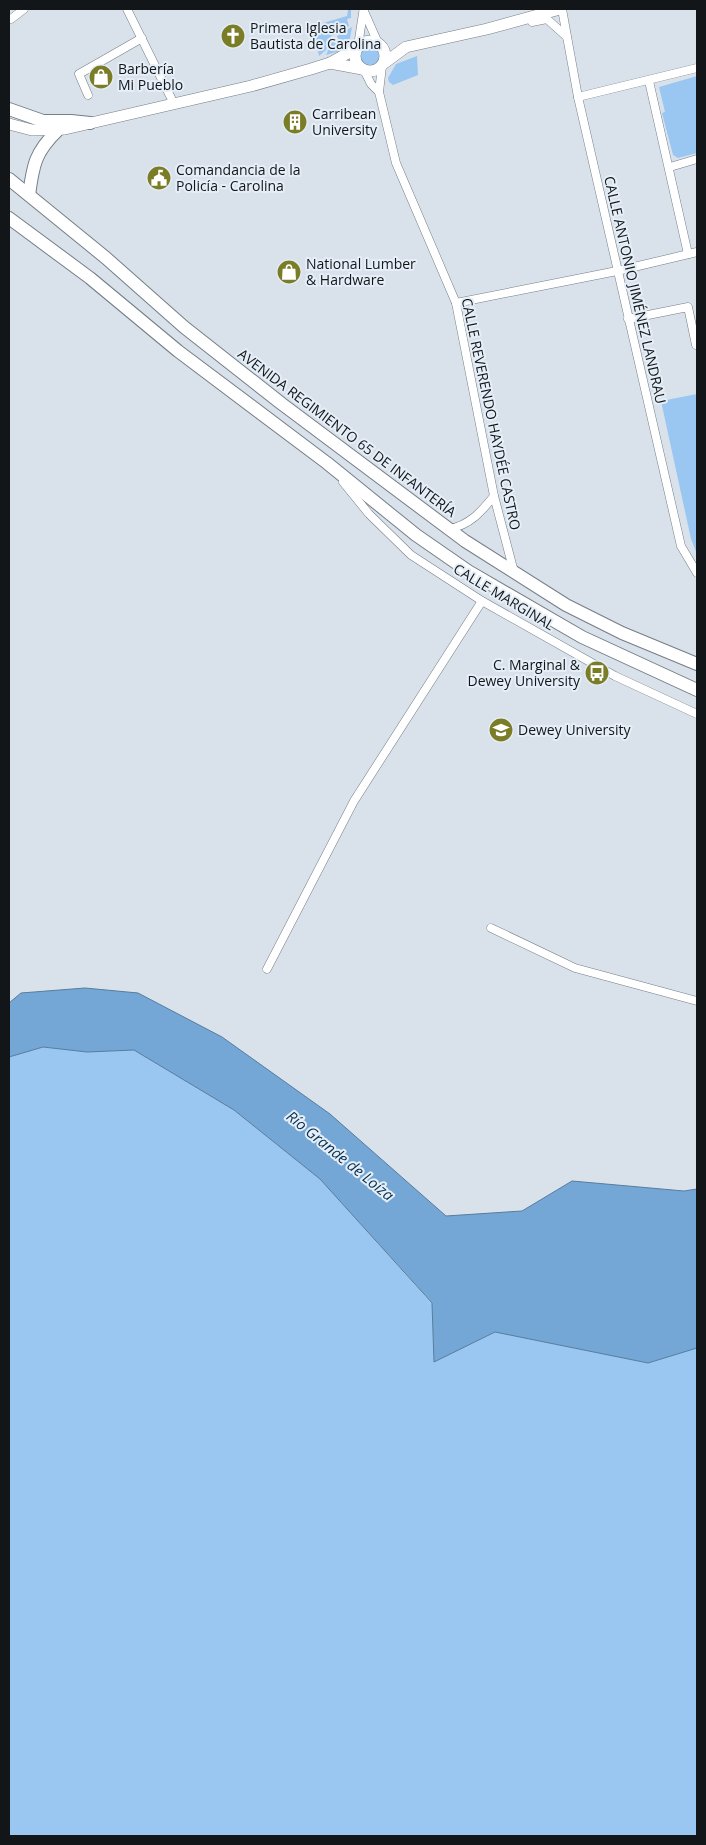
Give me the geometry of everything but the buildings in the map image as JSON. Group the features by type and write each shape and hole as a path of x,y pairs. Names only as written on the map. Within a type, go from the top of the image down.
{"main road":[{"path":"9,109 43,121 90,123"},
{"path":"29,195 33,163 43,145 58,130"},
{"name":"AVENIDA REGIMIENTO 65 DE INFANTERÍA","path":"9,179 184,327 448,529 514,574 566,605 622,633 697,664"},
{"path":"9,218 90,278 178,351 327,463 416,535 491,585 582,637 697,690"},
{"path":"9,226 30,235"}],"street":[{"path":"11,19 24,9"},
{"path":"127,9 174,104"},
{"path":"330,63 374,71 406,47 560,9"},
{"name":"CALLE ANTONIO JIMÉNEZ LANDRAU","path":"560,9 617,271 682,546 697,573"},
{"path":"363,11 386,58 382,65"},
{"path":"363,11 355,60 363,70"},
{"path":"519,20 531,22 547,19 567,38"},
{"path":"88,95 79,74 142,38"},
{"path":"9,124 32,130 58,130 252,86 330,63 366,41 380,45 406,47"},
{"name":"CALLE REVERENDO HAYDÉE CASTRO","path":"382,65 379,92 396,163 456,303 494,496 514,574"},
{"path":"578,97 697,68"},
{"name":"CALLE REVERENDO HAYDÉE CASTRO","path":"363,70 371,84 379,92"},
{"path":"649,81 670,167 688,254"},
{"path":"670,167 697,159"},
{"path":"456,303 617,271 697,252"},
{"path":"628,319 688,307 696,345"},
{"name":"CALLE MARGINAL","path":"327,463 370,514 411,555 482,601 616,676 697,714"},
{"path":"448,529 462,526 481,513 494,496"},
{"path":"267,969 354,801 482,601"},
{"path":"491,928 575,968 697,1001"}],"shaded area":[{"path":"351,9 351,18 347,19 349,26 331,36 326,50 319,56 313,26 347,16 348,10"},
{"path":"352,27 349,43 339,41 337,36"},
{"path":"332,41 339,45 340,51 326,55"},
{"path":"370,45 377,48 380,55 377,62 370,65 363,62 360,55 363,48"},
{"path":"417,56 418,75 393,85 389,82 388,78 396,64"},
{"path":"697,76 697,153 678,158 673,155 662,113 665,112 659,87"},
{"path":"697,394 697,554 691,539 661,401"},
{"path":"43,1047 87,1052 134,1050 234,1110 320,1179 432,1304 434,1362 495,1332 648,1363 697,1348 697,1836 9,1836 9,1057"}],"water":[{"name":"Río Grande de Loíza","path":"85,988 138,993 222,1037 330,1114 446,1216 522,1211 572,1181 684,1191 697,1189 697,1348 648,1363 495,1332 434,1362 432,1303 320,1179 234,1110 134,1050 87,1052 43,1047 9,1057 9,1003 21,993"}],"place":[{"name":"Primera Iglesia Bautista de Carolina","path":"233,36"},
{"name":"Barbería Mi Pueblo","path":"101,77"},
{"name":"Carribean University","path":"295,122"},
{"name":"Comandancia de la Policía - Carolina","path":"159,178"},
{"name":"National Lumber & Hardware","path":"289,272"},
{"name":"C. Marginal & Dewey University","path":"597,673"},
{"name":"Dewey University","path":"501,730"}]}
